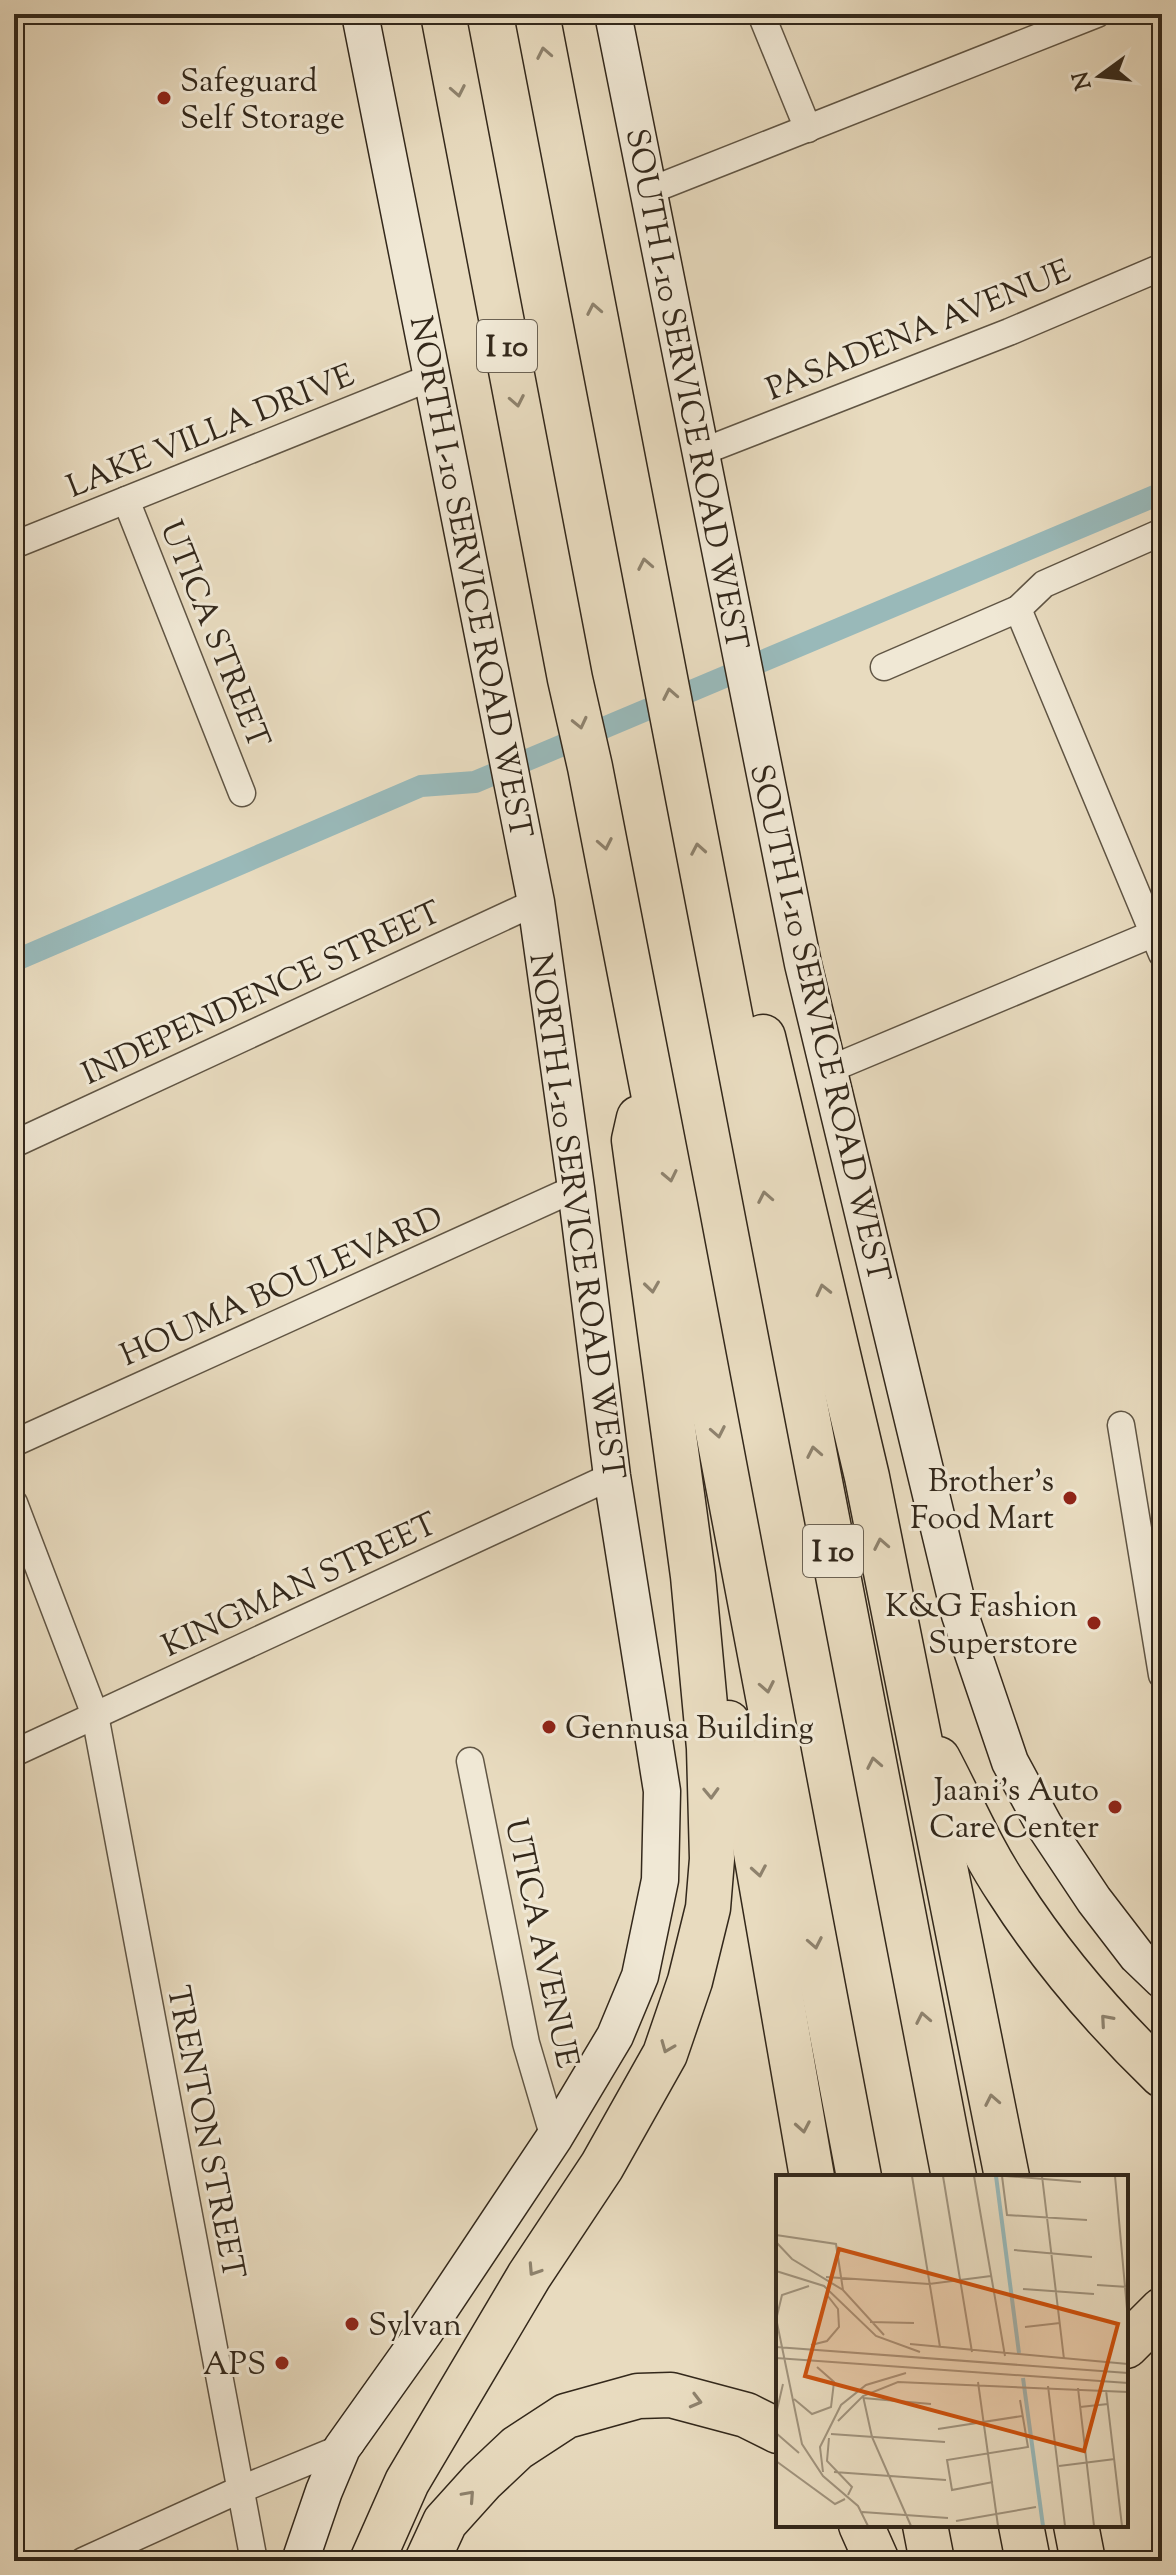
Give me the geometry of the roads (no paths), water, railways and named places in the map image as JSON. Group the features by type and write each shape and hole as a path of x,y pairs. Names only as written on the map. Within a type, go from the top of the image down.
{"highway":[{"name":"I 10","path":"443,14 570,679 649,1072 859,2175"},
{"name":"I 10","path":"537,14 954,2175"},
{"path":"713,926 750,985 867,1477 1007,2175"},
{"path":"372,2561 407,2482 529,2276 602,2166 665,2054 690,1981 708,1908 712,1859 709,1748 693,1576 634,1140 649,1072"},
{"path":"693,1576 750,1818 812,2175"},
{"path":"916,1716 1006,1888 1057,1961 1110,2025 1162,2075"},
{"path":"1128,2344 1162,2310"},
{"path":"355,2561 393,2483 457,2379 480,2343 494,2336"},
{"path":"427,2561 445,2522 482,2481 517,2448 566,2416 638,2396 671,2395 746,2415 776,2430"},
{"path":"862,2527 877,2561"},
{"path":"879,2527 885,2561"},
{"path":"925,2527 932,2561"},
{"path":"1021,2527 1028,2561"},
{"path":"1076,2527 1083,2561"}],"street":[{"name":"NORTH I-10 SERVICE ROAD WEST","path":"300,2561 342,2448 554,2138 615,2036 640,1976 660,1880 661,1780 612,1476 536,902 360,14"},
{"name":"SOUTH I-10 SERVICE ROAD WEST","path":"613,14 699,453 828,1070 960,1615 1010,1762 1044,1825 1094,1900 1137,1956 1162,1980"},
{"path":"761,14 808,129"},
{"path":"649,191 1097,14"},
{"name":"PASADENA AVENUE","path":"699,453 1009,332 1162,267"},
{"name":"LAKE VILLA DRIVE","path":"14,545 432,377"},
{"name":"UTICA STREET","path":"126,500 242,793"},
{"path":"884,667 1018,609 1044,584 1162,532"},
{"path":"828,1070 1159,940 1018,609"},
{"name":"INDEPENDENCE STREET","path":"14,1144 536,902"},
{"name":"HOUMA BOULEVARD","path":"14,1443 576,1188"},
{"path":"1121,1425 1162,1675"},
{"name":"KINGMAN STREET","path":"14,1753 612,1476"},
{"name":"TRENTON STREET","path":"14,1503 95,1715 254,2561"},
{"name":"UTICA AVENUE","path":"470,1761 526,2043 554,2138"},
{"name":"NORTH I-10 SERVICE ROAD WEST","path":"320,2561 403,2362"},
{"path":"83,2561 375,2433"}],"waterway":[{"path":"14,961 421,786 475,782 1162,493"}],"place":[{"name":"Safeguard Self Storage","path":"164,98"},
{"name":"Brother's Food Mart","path":"1070,1498"},
{"name":"K&G Fashion Superstore","path":"1094,1623"},
{"name":"Gennusa Building","path":"549,1727"},
{"name":"Jaani's Auto Care Center","path":"1115,1807"},
{"name":"Sylvan","path":"352,2324"},
{"name":"APS","path":"282,2363"}]}
